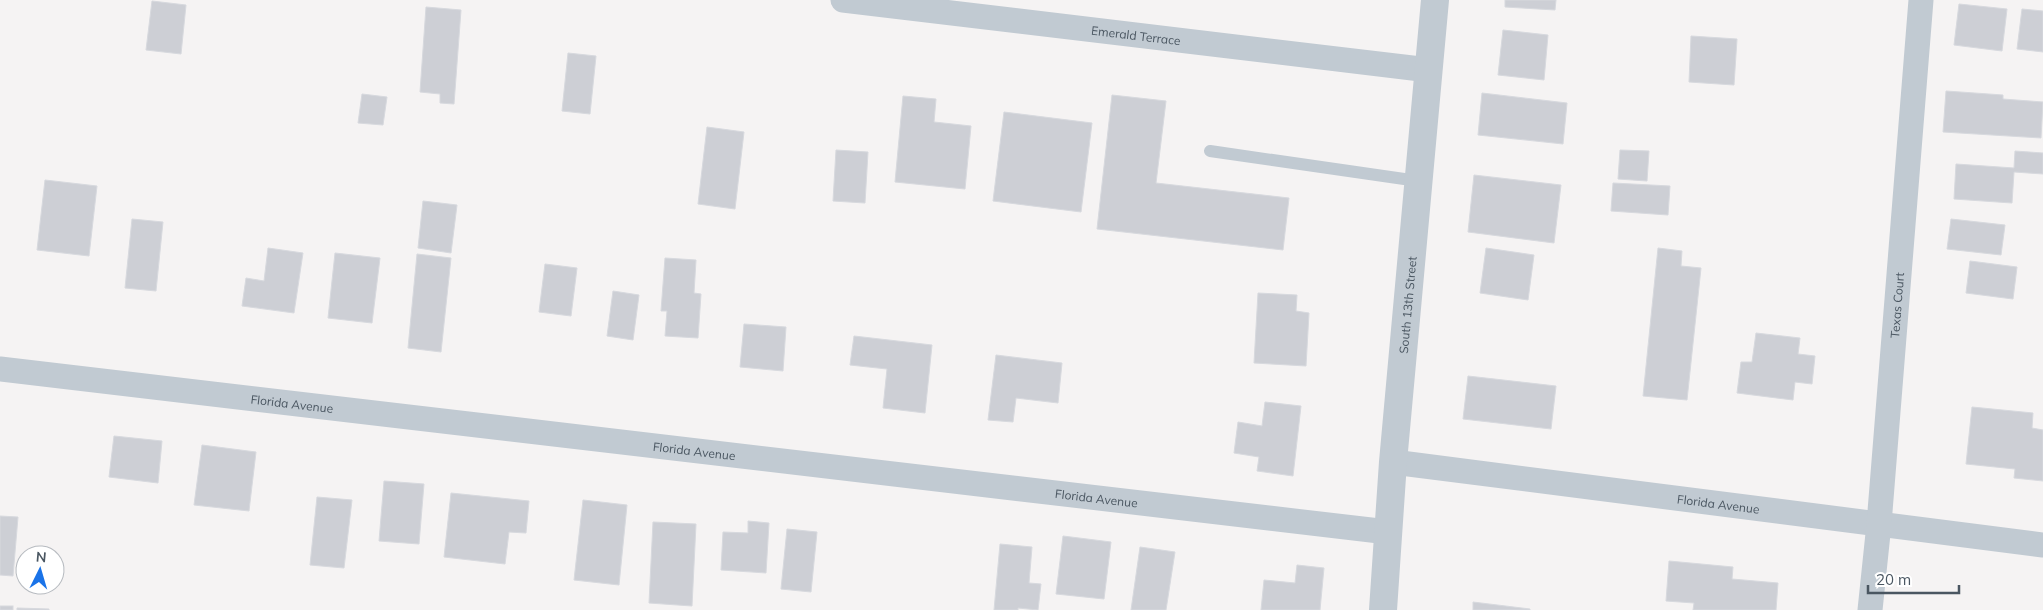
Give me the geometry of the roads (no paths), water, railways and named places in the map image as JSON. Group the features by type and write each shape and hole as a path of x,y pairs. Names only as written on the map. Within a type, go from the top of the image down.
{"street":[{"name":"Emerald Terrace","path":"843,0 1429,70"},
{"name":"South 13th Street","path":"1383,610 1388,532 1435,0"},
{"name":"Texas Court","path":"1870,610 1879,524 1921,0"},
{"name":"Florida Avenue","path":"0,369 1388,532"},
{"name":"Florida Avenue","path":"1394,462 2043,545"}],"lane":[{"path":"1210,151 1418,181"}]}
